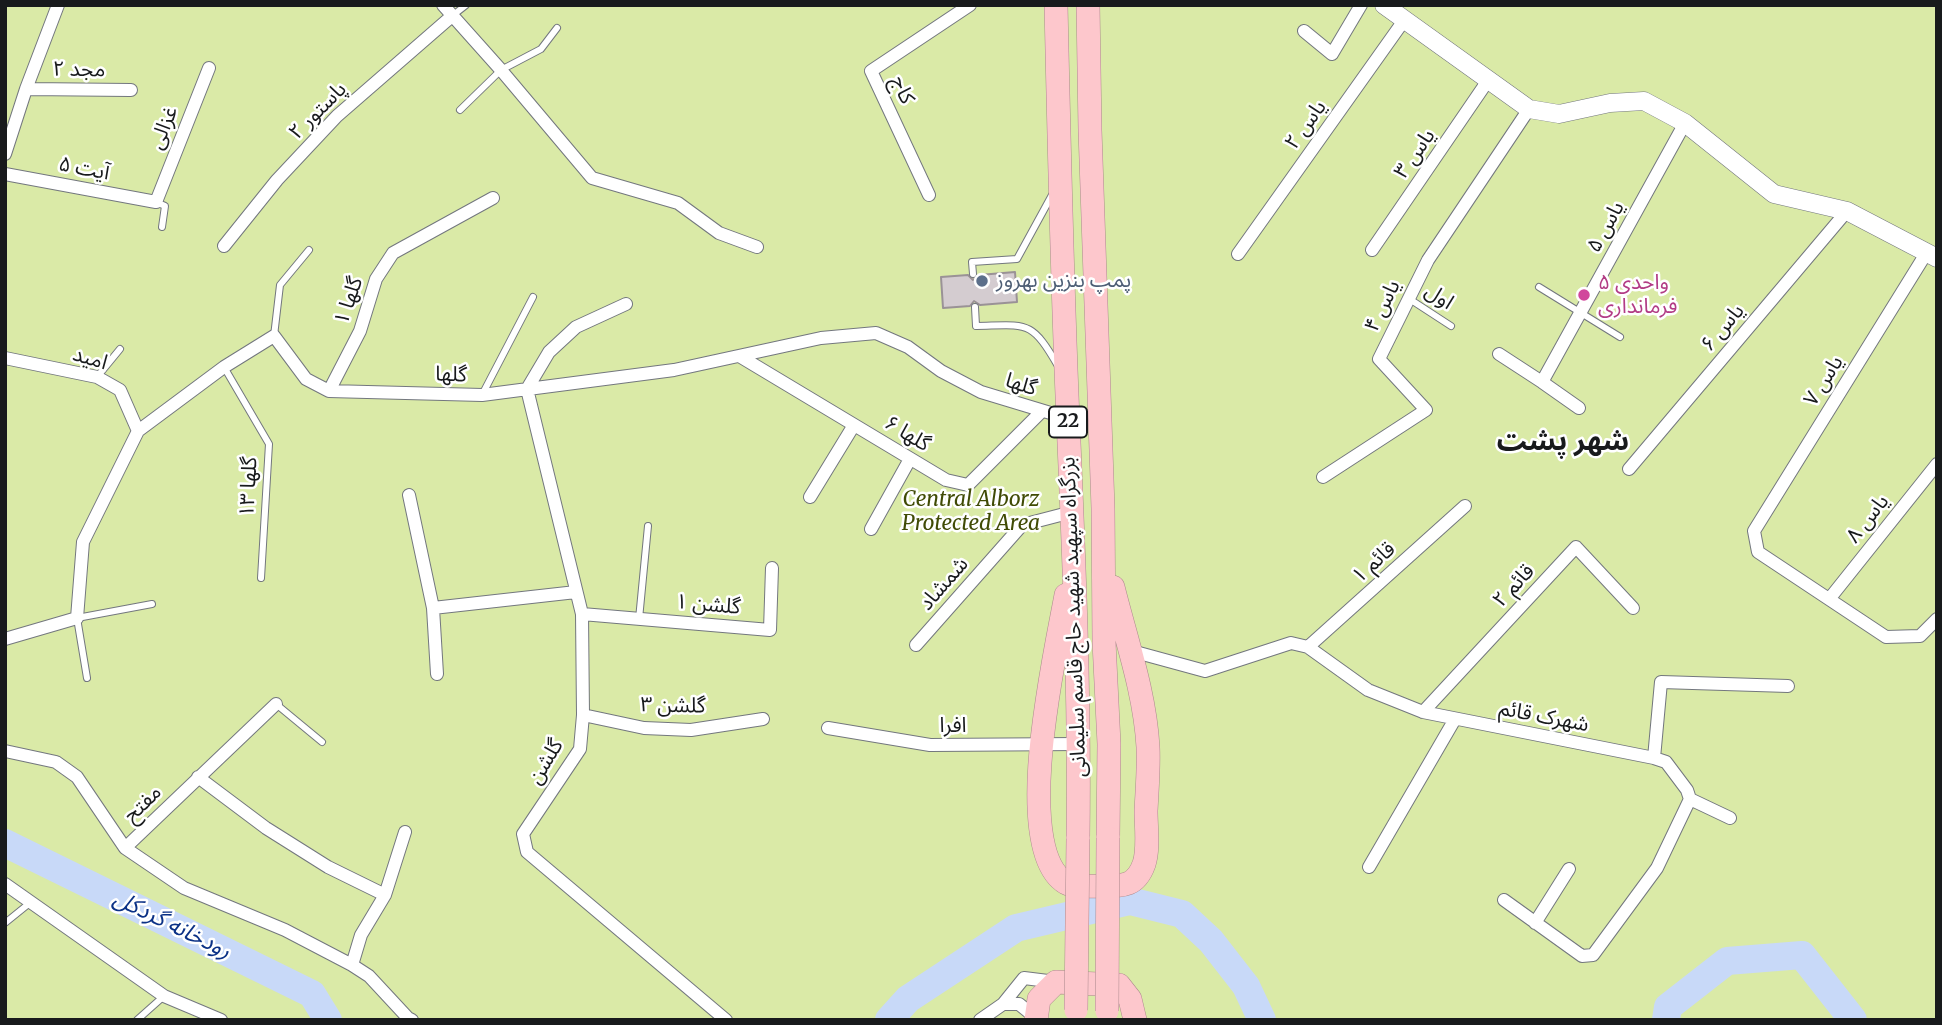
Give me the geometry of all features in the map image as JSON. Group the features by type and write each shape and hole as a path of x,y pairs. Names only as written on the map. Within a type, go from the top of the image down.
{"highway":[{"name":"بزرگراه سپهبد شهید حاج قاسم سلیمانی","path":"1056,5 1079,744 1076,1015"},
{"name":"بزرگراه سپهبد شهید حاج قاسم سلیمانی","path":"1088,5 1104,642 1109,744 1107,1015"},
{"path":"1074,555 1040,743 1040,824 1047,856 1056,874 1068,884 1128,886 1137,880 1145,861 1148,747 1139,683 1103,550"},
{"path":"1035,1018 1039,999 1056,982 1119,985 1130,999 1135,1020"}],"street":[{"path":"5,154 58,5"},
{"path":"443,5 592,178 678,203 719,233 757,247"},
{"name":"کاج","path":"929,195 872,71 970,5"},
{"path":"1304,32 1332,54 1361,5"},
{"path":"1384,5 1529,109 1559,114 1610,103 1644,101 1685,123 1774,194 1847,211 1932,255"},
{"name":"پاستور ۲","path":"224,246 277,180 337,116 452,16"},
{"name":"یاس ۲","path":"1238,254 1405,19"},
{"name":"غزالی","path":"156,202 209,68"},
{"name":"یاس ۳","path":"1372,250 1489,79"},
{"name":"مجد ۲","path":"26,89 131,90"},
{"name":"یاس ۴","path":"1323,477 1426,410 1379,359 1428,260 1529,109"},
{"name":"یاس ۵","path":"1542,382 1685,123"},
{"name":"آیت ۵","path":"5,174 156,202"},
{"name":"گلها ۱","path":"329,391 360,331 376,279 393,253 493,198"},
{"name":"یاس ۶","path":"1629,469 1847,211"},
{"name":"یاس ۷","path":"1830,598 1758,552 1754,531 1932,255"},
{"path":"527,390 549,352 576,327 626,304"},
{"name":"گلها","path":"329,391 482,395 674,370 821,338 876,334 908,347 941,371 981,392 1068,418"},
{"path":"5,639 77,618 83,542 138,431 224,367 275,336 306,379 329,391"},
{"path":"1499,354 1579,408"},
{"name":"گلها ۶","path":"741,357 946,480 968,485 1041,412"},
{"name":"امید","path":"5,358 97,377 120,390 138,431"},
{"name":"گلشن","path":"527,390 582,614 583,715 580,748 523,834 527,852 726,1020"},
{"path":"810,497 854,425"},
{"path":"871,529 910,459"},
{"name":"یاس ۸","path":"1830,598 1937,464"},
{"path":"409,495 433,608 437,674"},
{"name":"قائم ۱","path":"1308,647 1465,506"},
{"name":"شمشاد","path":"916,645 1022,525 1072,512"},
{"name":"قائم ۲","path":"1423,712 1576,547 1633,608"},
{"name":"گلشن ۱","path":"582,614 770,630 772,568"},
{"path":"433,608 576,592"},
{"path":"1830,598 1886,637 1920,636 1937,619"},
{"path":"1104,642 1205,671 1291,643 1308,647"},
{"name":"شهرک قائم","path":"1308,647 1368,690 1423,712 1666,762 1687,790 1690,799"},
{"path":"1654,758 1661,682 1788,686"},
{"name":"مفتح","path":"5,751 56,762 77,778 125,848 276,704"},
{"name":"گلشن ۳","path":"583,715 644,728 691,730 763,719"},
{"path":"1369,867 1455,719"},
{"name":"افرا","path":"828,728 930,745 1079,744"},
{"path":"198,777 266,828 328,867 385,895"},
{"path":"1504,900 1582,956 1593,955 1657,868 1690,799 1730,818"},
{"path":"352,965 361,935 385,895 405,832"},
{"path":"125,848 184,888 285,930 352,965 369,976 412,1020"},
{"path":"1535,923 1569,869"},
{"path":"5,884 164,996 195,1014 220,1020"},
{"path":"980,1020 1003,1004 1024,978 1056,982"},
{"path":"1003,1004 1019,1004 1035,1018"}],"lane":[{"path":"452,16 466,5"},
{"path":"460,110 501,70 541,49 557,28"},
{"path":"973,274 972,262 1017,259 1060,181"},
{"path":"156,202 165,206 162,227"},
{"path":"275,336 279,285 309,250"},
{"path":"1539,288 1619,337"},
{"path":"482,395 533,297"},
{"name":"اول","path":"1408,298 1451,326"},
{"path":"975,307 976,326 1024,326 1042,338 1066,382"},
{"path":"97,377 120,349"},
{"name":"گلها ۱۳","path":"224,367 269,444 261,579"},
{"path":"639,619 648,526"},
{"path":"87,678 77,618 152,604"},
{"path":"276,704 322,742"},
{"path":"5,923 31,901"},
{"path":"137,1020 164,996"}],"green space":[{"name":"Central Alborz Protected Area","path":"5,5 1937,5 1937,1020 5,1020"}],"building":[{"path":"1015,272 1017,302 980,305 974,301 970,306 943,308 941,277 968,275 973,280 979,275"}],"waterway":[{"name":"رودخانه گردکل","path":"5,843 312,994 328,1020"},
{"name":"رودخانه گردکل","path":"889,1020 908,999 1016,928 1130,901 1182,914 1211,941 1246,986 1262,1020"},
{"name":"رودخانه گردکل","path":"1666,1020 1668,1007 1727,961 1802,955 1853,1020"}],"place":[{"name":"پمپ بنزین بهروز","path":"982,281"},
{"name":"۵ واحدی فرمانداری","path":"1584,295"}],"district":[{"name":"شهر پشت","path":"1563,442"}]}
